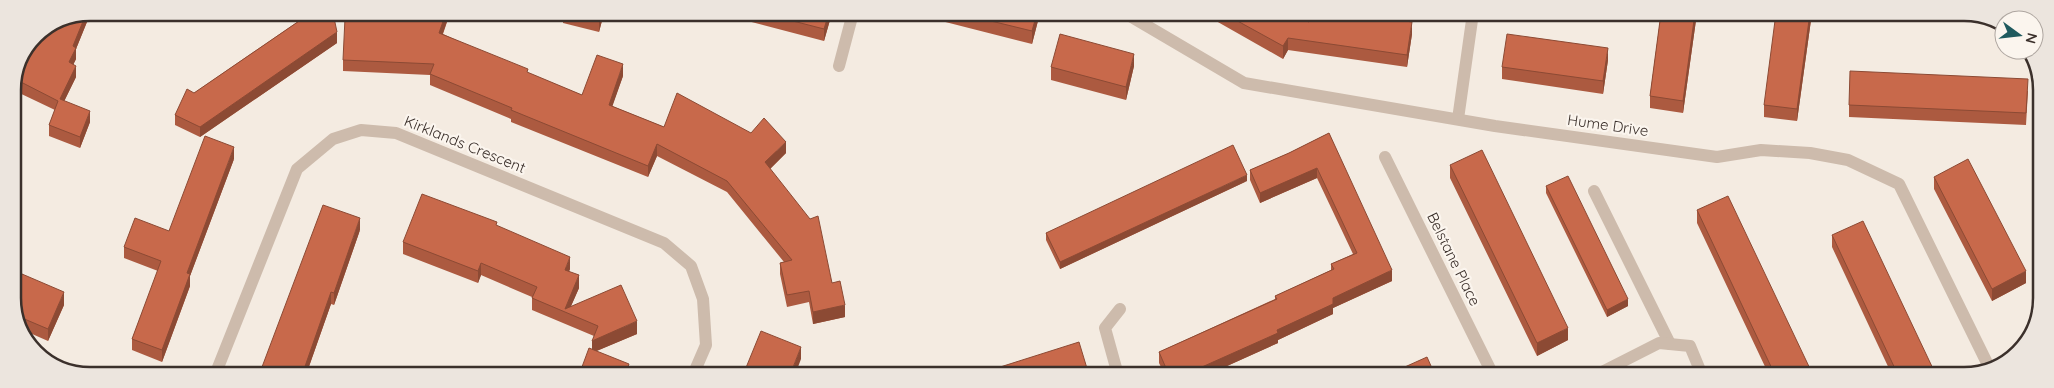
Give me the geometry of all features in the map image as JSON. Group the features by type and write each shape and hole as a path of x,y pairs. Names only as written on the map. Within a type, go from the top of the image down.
{"street":[{"path":"839,66 852,21"},
{"name":"Hume Drive","path":"1139,21 1244,83 1458,119 1718,157 1761,150 1810,154 1848,160 1899,184 1986,363"},
{"path":"1458,119 1472,21"},
{"name":"Kirklands Crescent","path":"218,367 298,169 333,140 361,130 396,132 664,242 691,266 703,299 706,345 696,367"},
{"name":"Belstane Place","path":"1385,156 1489,367"},
{"path":"1594,191 1670,344"},
{"path":"1116,367 1105,328 1120,309"},
{"path":"1612,367 1659,343 1690,346 1699,367"}],"building":[{"path":"299,21 335,21 337,32 200,127 175,115 187,89 194,93"},
{"path":"345,21 443,21 439,33 528,69 527,72 582,95 597,55 623,64 609,105 664,127 677,93 751,133 764,118 786,142 765,162 810,219 818,216 832,283 840,281 845,305 813,312 809,291 787,295 780,263 792,260 727,181 657,144 648,166 511,110 512,108 430,74 434,64 343,60"},
{"path":"793,21 826,21 824,29"},
{"path":"991,21 1035,21 1032,31"},
{"path":"1238,21 1412,22 1407,55 1288,38 1283,46"},
{"path":"1660,21 1694,21 1683,101 1650,96"},
{"path":"1775,21 1809,21 1797,109 1764,105"},
{"path":"83,22 73,46 76,48 69,62 76,66 60,99 90,111 80,137 49,125 58,101 22,83 27,64 41,41 64,27"},
{"path":"1060,34 1134,54 1126,87 1051,67"},
{"path":"1507,34 1608,48 1603,81 1502,67"},
{"path":"1850,71 2028,79 2026,113 1849,105"},
{"path":"1329,133 1392,270 1333,298 1333,304 1277,330 1278,333 1202,367 1166,367 1159,352 1277,299 1275,296 1334,269 1331,264 1357,253 1317,168 1260,193 1250,170"},
{"path":"205,136 234,147 187,273 190,274 162,350 132,339 161,261 124,247 135,218 169,231"},
{"path":"1233,145 1247,175 1060,262 1046,233"},
{"path":"1482,150 1568,328 1537,343 1450,165"},
{"path":"1968,159 2026,271 1992,289 1934,177"},
{"path":"1568,176 1628,299 1607,310 1546,186"},
{"path":"422,194 497,222 496,225 570,257 565,270 579,275 565,309 621,285 637,321 592,341 598,326 532,298 537,287 481,263 478,271 403,242"},
{"path":"1728,196 1809,367 1771,367 1697,210"},
{"path":"323,205 360,218 334,293 331,292 305,367 262,367"},
{"path":"1863,221 1932,367 1894,367 1832,235"},
{"path":"22,274 64,292 48,329 26,320 21,298"},
{"path":"761,331 801,347 793,367 746,367"},
{"path":"1079,342 1087,367 1000,367"},
{"path":"589,348 629,364 628,367 582,367"},
{"path":"1427,357 1431,367 1405,367"}]}
